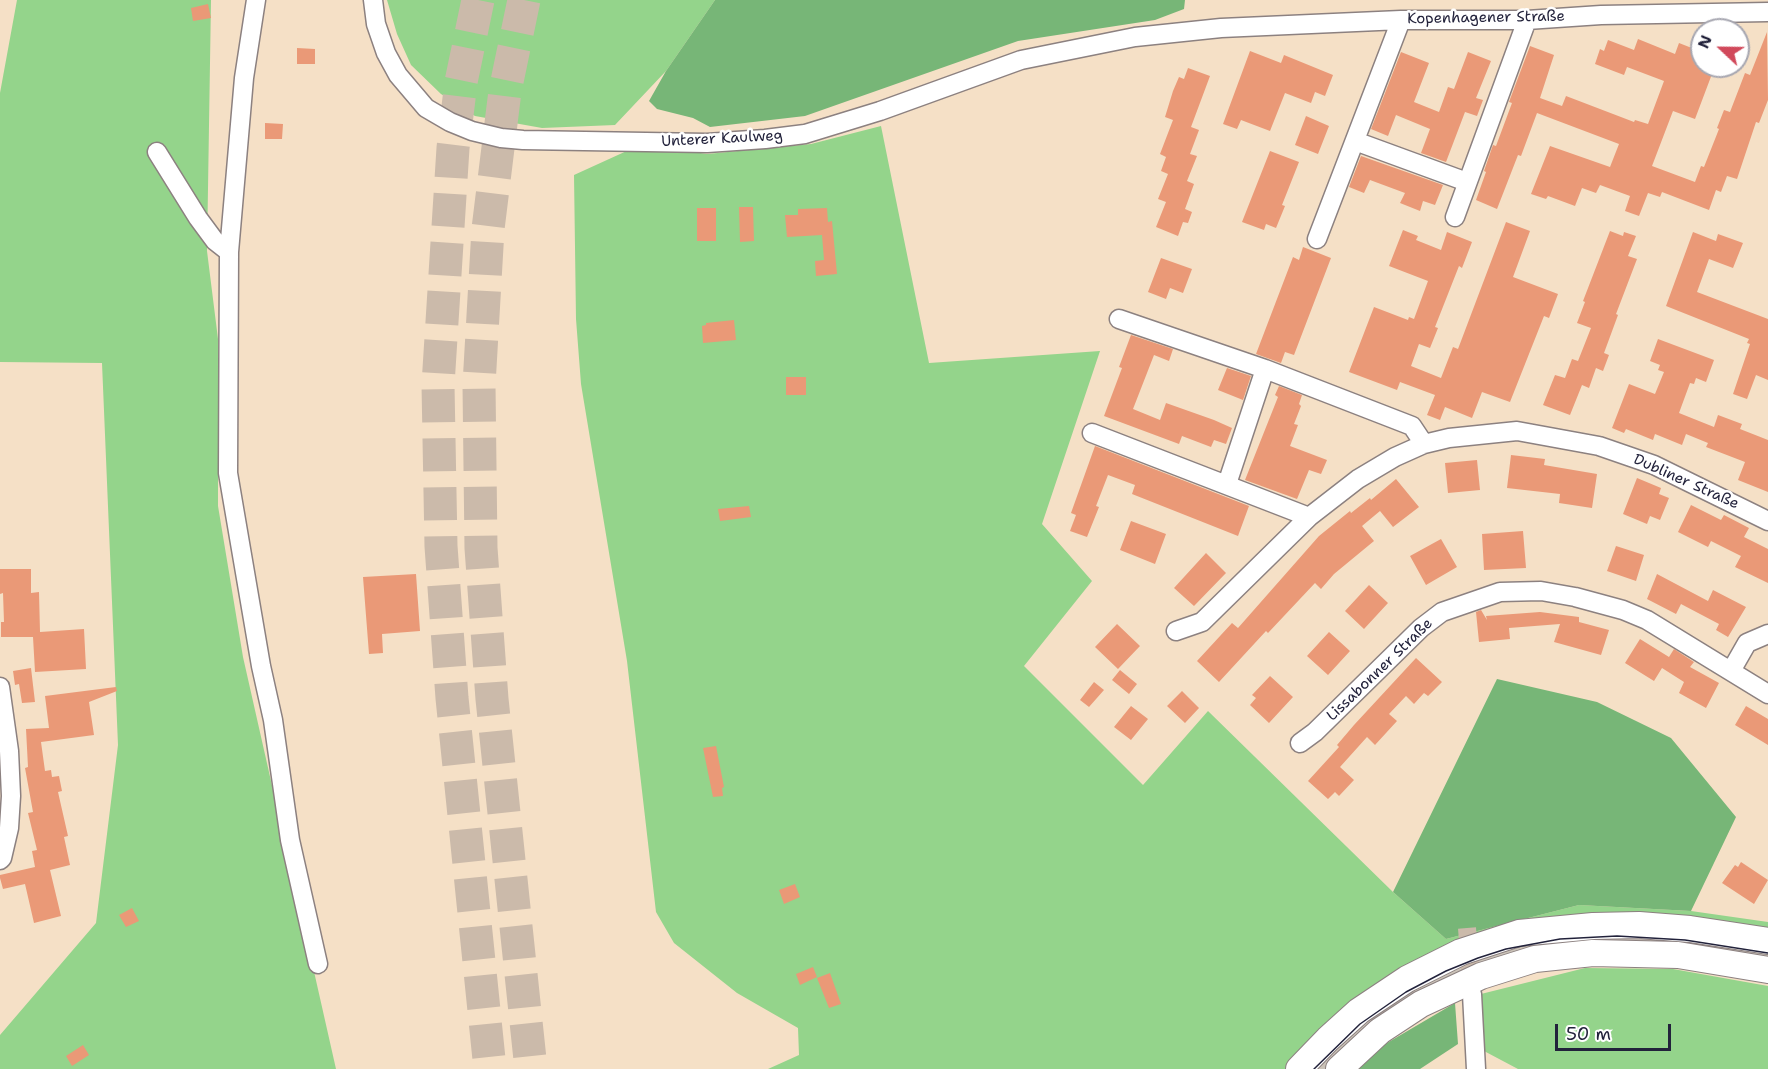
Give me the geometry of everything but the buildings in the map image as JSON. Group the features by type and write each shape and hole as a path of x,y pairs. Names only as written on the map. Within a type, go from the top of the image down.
{"main road":[{"path":"1299,1069 1359,1011 1407,979 1461,952 1519,933 1593,926 1639,925 1690,929 1768,941"},
{"path":"1339,1069 1380,1031 1421,1004 1481,976 1535,959 1593,952 1678,955 1768,970"}],"street":[{"path":"256,0 244,78 229,252 228,473 261,666 273,720 290,840 318,964"},
{"name":"Unterer Kaulweg","path":"373,0 376,24 386,53 398,75 426,108 472,131 501,138 523,140 707,143 805,134 880,111 1021,60 1135,37 1205,29"},
{"name":"Kopenhagener Straße","path":"1205,29 1401,20 1527,20 1601,15 1768,12"},
{"path":"1317,239 1401,20"},
{"path":"1455,218 1527,20"},
{"path":"1355,141 1467,182"},
{"path":"157,152 198,218 215,241 229,252"},
{"path":"1119,319 1265,369 1412,426 1424,444"},
{"path":"1227,484 1265,369"},
{"name":"Dubliner Straße","path":"1176,631 1202,622 1309,517 1358,479 1395,457 1424,444 1465,436 1517,431 1599,446 1665,470 1768,521"},
{"path":"1092,433 1309,517"},
{"name":"Lissabonner Straße","path":"1300,743 1315,732 1413,635 1435,617 1451,608 1500,592 1541,591 1575,597 1623,610 1647,620 1768,694"},
{"path":"1731,671 1747,643 1768,634"},
{"path":"0,687 9,751 11,796 9,828 0,861"},
{"path":"1472,994 1476,1069"}],"shaded area":[{"path":"1596,932 1768,949 1768,963 1530,955 1328,1069 1308,1069 1388,999 1488,951"}],"green space":[{"path":"17,0 211,0 207,251 218,339 218,506 243,657 336,1069 0,1069 0,1035 96,923 118,745 102,363 0,362 0,93"},
{"path":"387,0 715,0 666,71 615,125 542,128 475,116 441,94 411,65 397,34"},
{"path":"715,0 1185,0 1184,9 1155,20 1018,41 805,116 710,127 693,118 657,109 649,101 666,71"},
{"path":"881,126 929,363 1100,351 1042,524 1092,581 1024,666 1143,785 1208,711 1393,892 1446,939 1579,905 1691,911 1768,922 1768,934 1498,933 1289,1069 768,1069 799,1055 798,1028 737,993 674,943 656,912 627,661 581,384 576,319 574,175 642,144 707,154 811,144"},
{"path":"1497,679 1597,702 1671,738 1736,817 1691,911 1579,905 1446,939 1393,892"},
{"path":"1585,968 1673,969 1768,986 1768,1069 1518,1069 1484,1051 1481,994"},
{"path":"1455,1003 1458,1044 1420,1069 1357,1069 1370,1053"}],"tunnel":[{"path":"478,0 461,82 453,148 438,385 441,546 452,698 490,1069"},
{"path":"524,0 505,91 488,229 479,385 481,548 492,699 531,1069"},
{"path":"1467,928 1472,992"}],"tram line":[{"path":"1314,1069 1360,1024 1406,992 1446,971 1506,949 1560,939 1617,936 1685,940 1768,953"}]}
